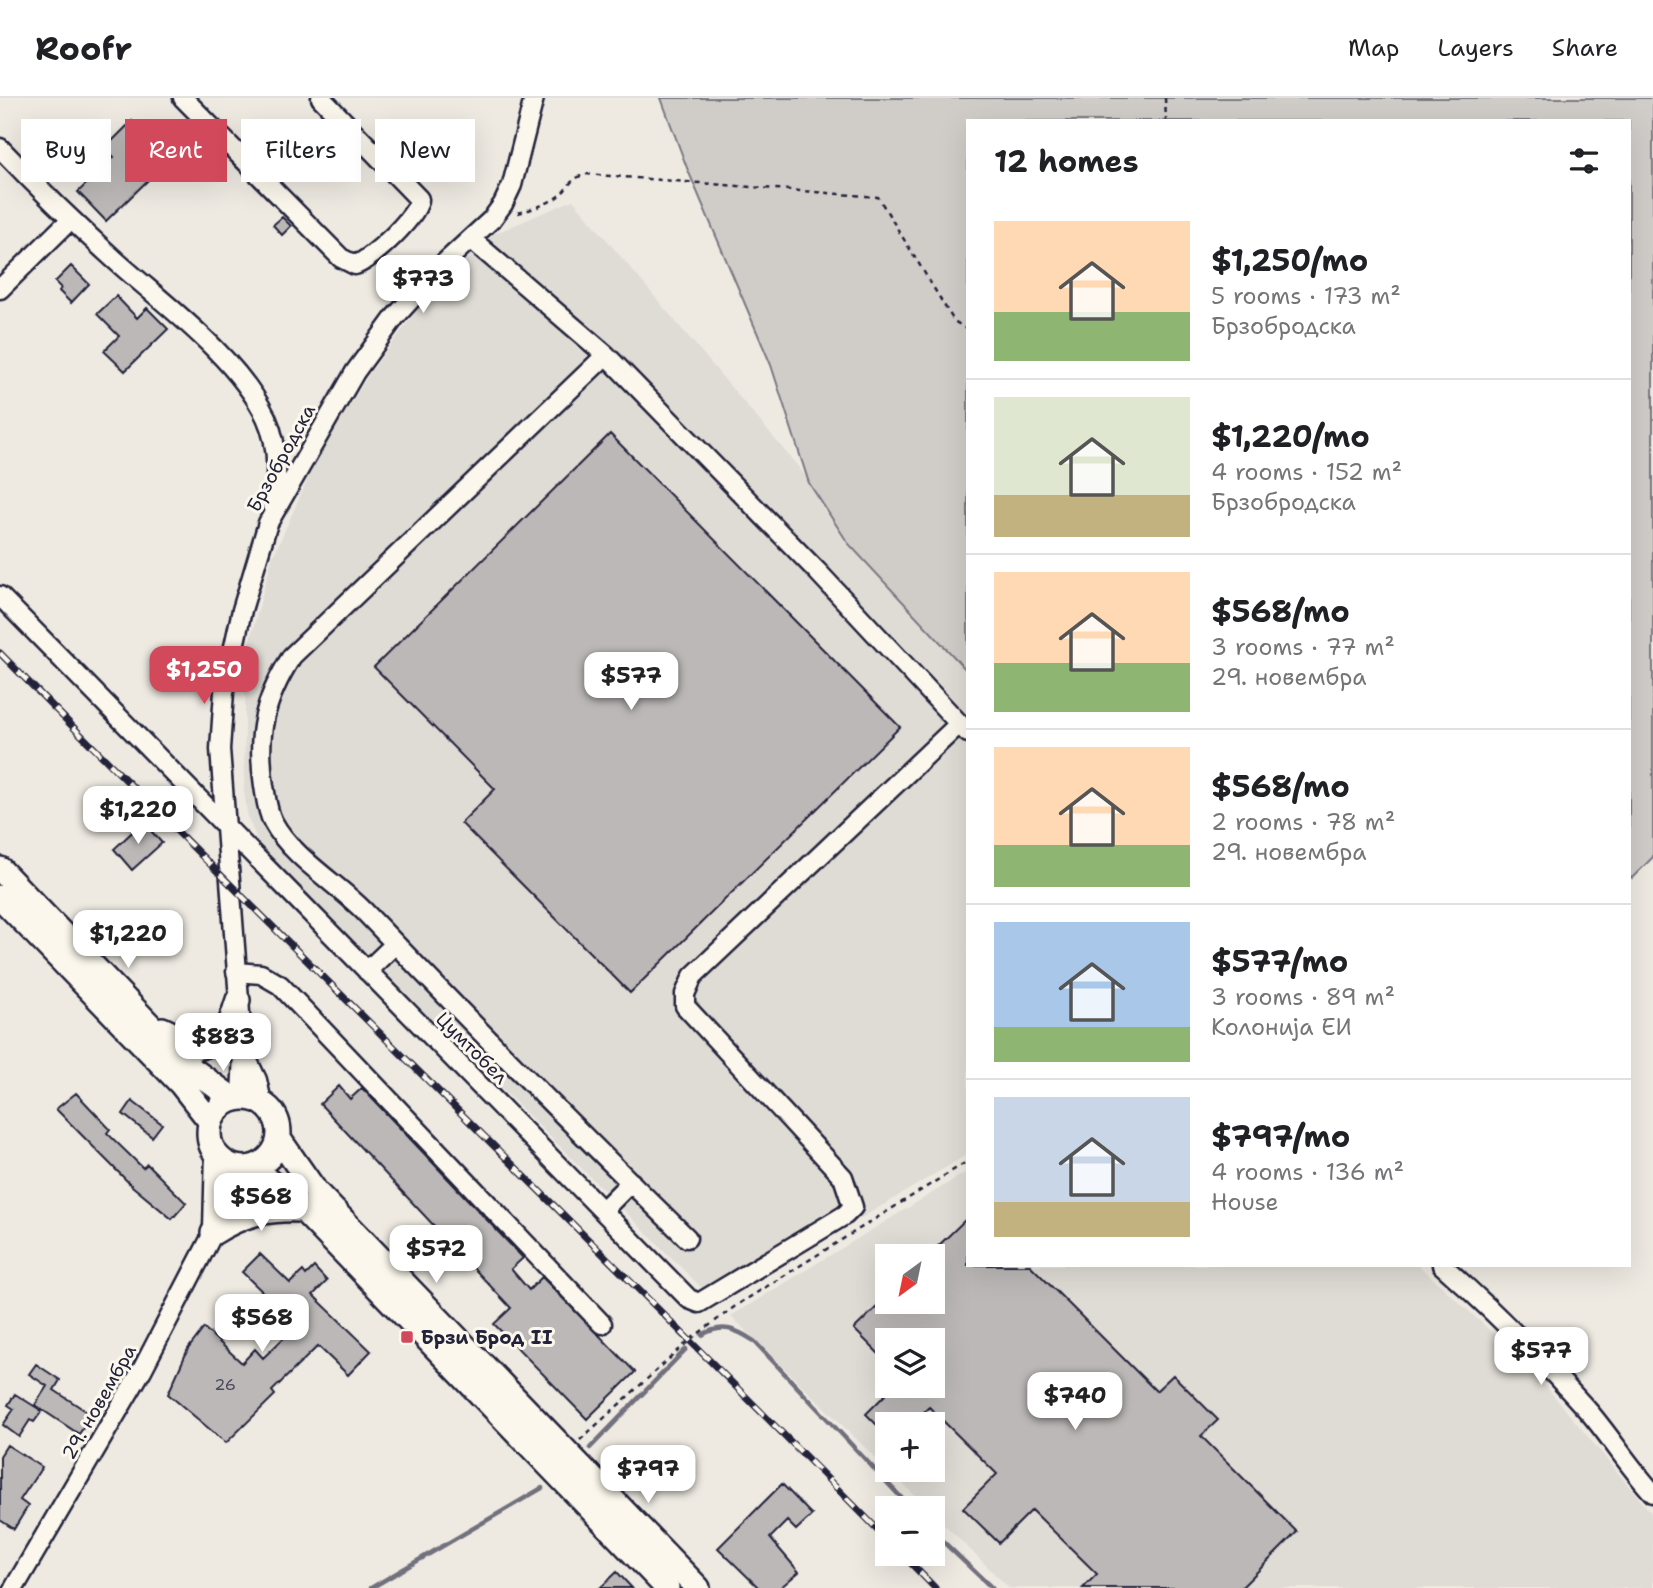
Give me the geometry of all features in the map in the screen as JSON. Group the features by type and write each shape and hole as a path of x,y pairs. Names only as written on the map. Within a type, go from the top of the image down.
{"main road":[{"path":"0,869 192,1069 245,1099 278,1122 279,1139 316,1192 698,1588"},
{"path":"0,897 181,1084 210,1121"},
{"path":"141,1016 178,1039 200,1047 218,1042 228,1031 239,1000"},
{"path":"245,1099 219,1107 210,1121 209,1140 215,1152 225,1163 250,1168 303,1210 667,1588"},
{"path":"250,1168 267,1160 279,1139"},
{"path":"213,1233 253,1212 276,1208 303,1210"}],"street":[{"path":"183,98 341,258 355,265 366,260 413,215 419,199 321,98"},
{"name":"Брзобродска","path":"245,1099 257,1080 243,1052 221,786 224,692 242,610 268,523 307,450 374,343 442,265 492,219 512,185 534,98"},
{"path":"0,148 70,220 188,326 239,376 254,396 267,419 277,463 268,523"},
{"path":"0,289 70,220"},
{"path":"471,239 607,355 817,571 963,729"},
{"path":"607,355 292,656 274,684 260,731 262,774 272,820 286,840 349,896 495,1048 687,1238"},
{"name":"Цумтобел","path":"0,596 688,1299 699,1303 709,1300 845,1216 853,1207 843,1177 685,1006 685,994 694,976 963,729"},
{"path":"367,971 395,944"},
{"path":"236,972 261,974 280,985 602,1324"},
{"name":"29. новембра","path":"213,1233 215,1152"},
{"name":"29. новембра","path":"14,1588 142,1370 250,1168"},
{"path":"603,1210 631,1182"},
{"path":"1444,1267 1520,1335 1593,1417 1632,1470 1653,1493"}],"path":[{"path":"1165,98 1166,119"},
{"path":"492,219 537,208 561,194 570,180 585,174 878,197 954,321 966,329"},
{"path":"566,1452 691,1339 737,1305 966,1162"}],"shaded area":[{"path":"661,98 1653,98 1653,857 1631,877 1631,119 966,119 966,670 848,543 809,483 771,365 687,168"},
{"path":"573,200 966,666 966,1155 718,1304 272,860 258,842 248,818 244,791 246,655 272,559 316,461 369,374 427,297 494,234"},
{"path":"966,1172 966,1267 1420,1267 1528,1365 1653,1515 1653,1588 1009,1588 945,1525 945,1496 915,1496 901,1482 945,1482 945,1412 875,1412 875,1457 731,1316"}],"building":[{"path":"125,128 125,182 146,182 106,221 78,192 88,182 111,182 111,160 114,157 111,154 111,142"},
{"path":"282,217 291,226 282,235 273,225"},
{"path":"71,266 89,284 71,303 59,291 61,288 55,282"},
{"path":"116,296 137,318 147,308 168,329 125,371 104,351 119,336 97,314"},
{"path":"610,434 900,727 630,993 461,823 495,789 374,667"},
{"path":"143,822 162,843 132,870 114,849"},
{"path":"339,1086 350,1099 362,1088 523,1258 511,1269 529,1290 542,1277 635,1372 587,1419 494,1324 511,1308 320,1104"},
{"path":"76,1093 110,1129 107,1133 143,1168 147,1164 186,1203 172,1219 132,1186 56,1109"},
{"path":"132,1101 162,1124 152,1137 123,1114"},
{"path":"966,1219 966,1267 1032,1267 1156,1391 1173,1375 1218,1420 1201,1436 1297,1532 1241,1588 1083,1588 1097,1574 1032,1510 999,1543 963,1508 997,1474 945,1423 945,1412 934,1412 929,1407 924,1412 875,1412 875,1423 866,1414 882,1398 945,1398 945,1328 875,1328 875,1350 854,1329 875,1309 875,1314 945,1314 945,1244 940,1244"},
{"path":"260,1254 290,1283 303,1271 306,1275 314,1267 327,1281 313,1295 371,1351 348,1375 318,1346 272,1391 275,1395 226,1443 168,1394 188,1349 204,1328 242,1363 255,1349 263,1358 293,1329 268,1303 271,1300 242,1272"},
{"path":"36,1364 60,1380 54,1390 92,1415 79,1434 35,1405 47,1386 29,1374"},
{"path":"15,1394 42,1411 34,1422 30,1420 19,1437 3,1425 14,1409 8,1405"},
{"path":"7,1445 42,1467 20,1500 28,1506 14,1529 0,1520 0,1456"},
{"path":"782,1484 812,1515 796,1530 787,1521 770,1538 799,1572 780,1588 759,1588 718,1548"},
{"path":"617,1572 632,1588 600,1588"}],"waterway":[{"path":"702,1335 722,1328 741,1333 754,1341 900,1496"},
{"path":"590,1448 686,1349"},
{"path":"371,1588 542,1488"},
{"path":"945,1543 992,1588"}],"railway":[{"path":"0,653 875,1527"},
{"path":"914,1566 935,1588"}],"place":[{"name":"Брзи Брод II","path":"407,1337"}]}
